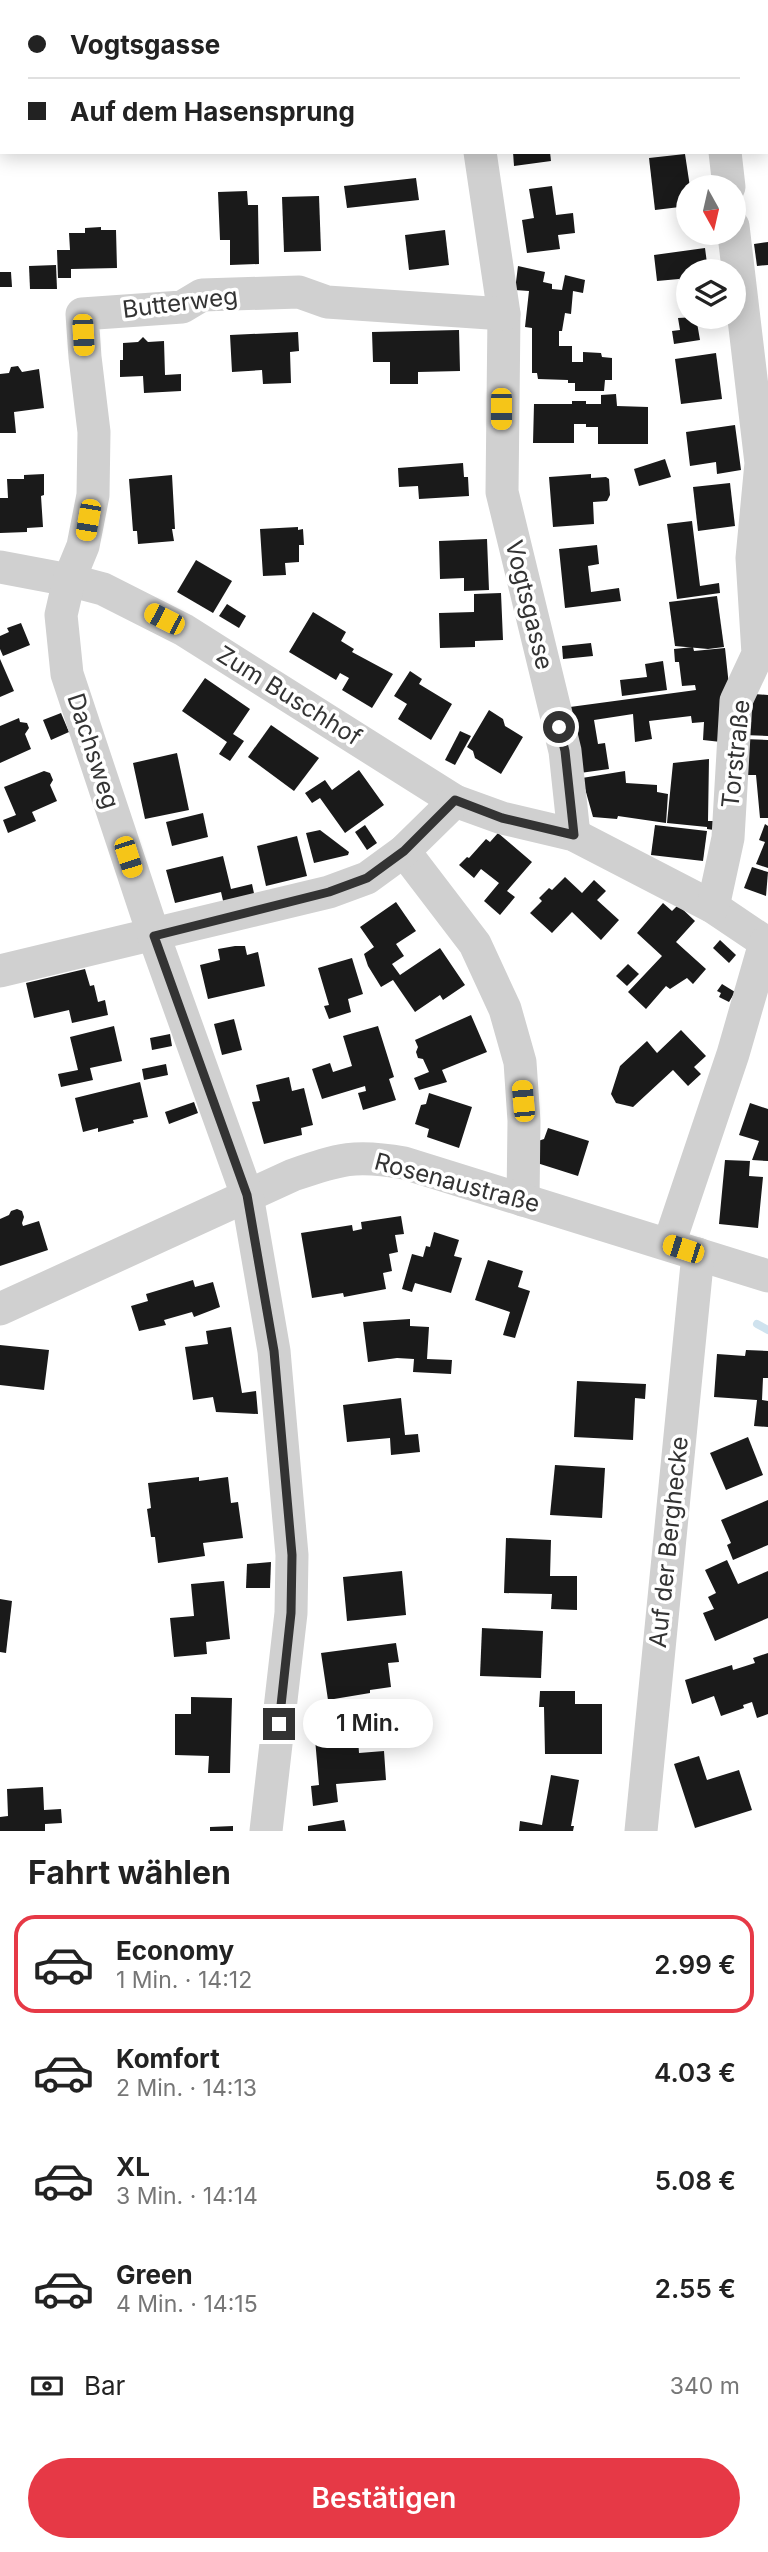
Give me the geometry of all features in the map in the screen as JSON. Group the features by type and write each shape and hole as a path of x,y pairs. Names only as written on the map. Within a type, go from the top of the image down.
{"street":[{"name":"Vogtsgasse","path":"480,154 504,314 502,492 565,751 574,835"},
{"path":"725,154 728,175"},
{"name":"Torstraße","path":"713,907 728,838 737,701 763,658 752,558 761,463 735,245"},
{"name":"Butterweg","path":"69,580 83,546 93,495 94,432 82,314 182,307 202,295 299,292 327,302 504,314"},
{"name":"Zum Buschhof","path":"0,567 103,589 184,630 455,800 502,818 574,835"},
{"name":"Dachsweg","path":"69,580 61,615 67,674 154,936 247,1195 274,1351 292,1555 291,1613 266,1831"},
{"path":"0,971 329,892 367,878 404,851 455,800"},
{"path":"574,835 713,907 766,944"},
{"path":"404,851 475,944 505,1009 520,1062 524,1121 523,1200"},
{"name":"Auf der Berghecke","path":"641,1831 683,1249 733,1054 766,944"},
{"name":"Rosenaustraße","path":"0,1309 247,1195 340,1159 372,1157 404,1163 768,1276"}],"building":[{"path":"513,154 550,154 551,161 514,166"},
{"path":"685,154 688,175 676,175 676,207 655,210 649,158"},
{"path":"416,178 419,200 347,208 344,186"},
{"path":"552,186 556,215 573,213 575,233 558,235 560,249 527,253 522,220 534,218 529,189"},
{"path":"247,191 248,205 258,205 259,264 230,265 230,240 220,240 218,192"},
{"path":"319,196 321,251 284,252 282,197"},
{"path":"101,227 101,230 116,230 117,268 71,269 71,278 58,278 57,250 70,250 69,233 85,233 85,228"},
{"path":"445,230 449,265 409,270 405,235"},
{"path":"768,242 768,265 757,266 754,244"},
{"path":"705,248 706,259 676,259 676,279 657,281 654,255"},
{"path":"56,265 57,289 30,289 29,266"},
{"path":"518,266 545,272 543,282 552,284 552,289 562,290 565,275 585,280 583,293 573,291 571,314 565,313 562,331 559,331 559,346 572,346 572,362 583,362 583,352 601,353 602,357 612,358 612,380 605,380 604,391 575,391 575,383 568,383 568,380 538,379 537,373 532,373 532,328 525,327 529,291 515,290"},
{"path":"0,272 11,272 12,287 0,287"},
{"path":"698,329 700,340 674,344 672,331"},
{"path":"459,330 460,371 418,372 418,384 390,384 390,362 373,362 372,332"},
{"path":"298,332 299,351 290,352 291,383 263,384 262,370 232,372 230,335"},
{"path":"143,337 148,342 164,341 165,375 181,374 181,391 144,393 143,376 120,377 123,343 138,342"},
{"path":"716,353 722,399 681,404 675,359"},
{"path":"18,366 22,372 39,369 44,408 14,412 16,433 0,433 0,374 9,373 11,367"},
{"path":"616,394 617,406 648,407 648,444 598,444 598,427 586,427 586,424 574,424 574,443 533,443 534,404 572,404 572,401 586,401 586,404 601,404 601,395"},
{"path":"735,425 741,470 717,474 716,462 690,466 686,432"},
{"path":"665,459 671,477 639,486 634,469"},
{"path":"463,463 464,477 468,477 469,496 419,499 418,486 399,487 398,468"},
{"path":"44,474 44,495 41,496 43,527 27,528 27,532 0,533 0,498 8,498 7,479 24,479 24,475"},
{"path":"591,474 591,478 609,479 610,495 607,501 593,502 594,524 553,527 549,477"},
{"path":"172,475 174,541 138,544 137,531 133,531 129,479"},
{"path":"730,483 735,526 698,531 693,487"},
{"path":"692,521 700,586 719,583 720,593 677,599 667,524"},
{"path":"298,527 298,530 303,529 304,545 299,545 299,562 285,563 286,575 263,576 260,529"},
{"path":"487,539 489,590 464,591 464,578 440,579 439,541"},
{"path":"597,545 599,564 588,566 591,592 619,588 621,601 565,608 559,549"},
{"path":"196,560 232,581 213,613 177,592"},
{"path":"501,593 503,640 475,641 475,647 440,648 439,613 474,612 474,594"},
{"path":"717,596 724,647 708,649 675,646 669,602"},
{"path":"227,604 246,616 239,628 219,616"},
{"path":"313,612 346,632 341,641 354,649 352,652 393,674 372,708 342,690 349,678 340,673 336,680 289,652"},
{"path":"21,623 30,645 3,656 0,636 9,632 7,628"},
{"path":"591,643 593,656 563,659 562,646"},
{"path":"693,647 694,651 725,648 729,686 721,742 703,740 704,722 692,723 691,716 649,721 652,739 635,742 633,714 594,720 598,744 605,743 609,769 580,773 570,707 696,690 695,685 682,686 679,662 675,662 674,649"},
{"path":"0,659 14,691 0,697"},
{"path":"663,661 667,690 622,696 620,680 647,677 645,664"},
{"path":"410,671 422,679 419,684 452,704 431,740 398,719 407,704 394,696"},
{"path":"205,678 250,709 233,734 244,741 230,761 219,754 227,742 182,711"},
{"path":"754,694 768,695 768,736 743,735"},
{"path":"489,710 503,719 505,726 523,737 501,774 475,758 473,751 467,747"},
{"path":"61,713 69,732 51,740 43,720"},
{"path":"19,718 20,722 27,723 29,728 25,734 31,749 0,763 0,726"},
{"path":"271,725 319,758 294,791 248,757"},
{"path":"460,731 471,736 455,765 445,760"},
{"path":"743,739 768,740 768,818 760,818 756,775 741,775"},
{"path":"177,753 189,810 145,819 133,763"},
{"path":"709,759 708,821 721,821 721,831 667,823 673,763"},
{"path":"359,770 384,805 345,833 320,798 312,803 305,793 325,780 332,790"},
{"path":"44,771 50,773 53,780 50,785 57,801 32,812 36,821 8,833 3,820 16,815 4,787"},
{"path":"625,771 626,783 657,785 657,792 668,794 666,823 618,816 617,819 593,817 582,778"},
{"path":"203,813 208,837 172,846 166,822"},
{"path":"765,824 768,826 768,868 756,864 765,842 759,840"},
{"path":"365,825 377,843 367,850 355,832"},
{"path":"655,825 707,831 703,861 651,855"},
{"path":"320,830 349,852 348,855 314,863 306,833"},
{"path":"498,833 532,862 507,891 515,897 500,915 484,901 499,883 481,869 474,878 459,865 486,839 490,842"},
{"path":"297,836 307,876 266,886 257,846"},
{"path":"223,856 231,889 252,884 255,898 224,905 221,892 175,903 166,870"},
{"path":"752,867 768,872 766,896 744,888"},
{"path":"565,877 582,893 594,880 606,891 597,900 619,920 601,940 572,912 552,933 530,913 542,901 539,898"},
{"path":"396,902 416,931 396,944 404,956 392,964 400,975 440,948 465,985 443,1000 440,995 415,1012 393,980 381,987 364,954 374,947 360,927"},
{"path":"663,903 672,911 678,905 695,921 676,942 706,969 693,984 687,978 670,989 666,986 646,1009 628,992 662,956 637,933"},
{"path":"720,940 736,955 729,963 713,948"},
{"path":"245,946 247,955 258,952 265,986 208,999 200,965 220,960 218,949"},
{"path":"352,958 363,994 348,999 351,1012 329,1019 324,1006 329,1005 318,968"},
{"path":"628,964 639,974 627,986 616,976"},
{"path":"85,969 90,986 94,985 98,1002 105,1000 108,1015 72,1023 69,1010 34,1018 26,983"},
{"path":"722,984 735,992 729,1002 719,997 721,993 717,991"},
{"path":"471,1015 487,1052 442,1070 447,1082 419,1090 414,1078 429,1072 423,1059 418,1058 415,1040"},
{"path":"234,1019 242,1050 222,1055 214,1024"},
{"path":"114,1026 122,1061 90,1068 93,1080 61,1087 58,1074 78,1070 70,1037"},
{"path":"378,1026 394,1077 389,1079 396,1100 363,1110 358,1093 366,1091 365,1086 322,1099 312,1069 330,1063 333,1072 352,1066 343,1036"},
{"path":"681,1030 706,1056 694,1067 701,1074 688,1086 673,1070 633,1107 616,1103 611,1094 620,1066 647,1041 657,1053"},
{"path":"170,1034 172,1046 152,1050 150,1038"},
{"path":"166,1064 168,1075 144,1080 142,1069"},
{"path":"289,1077 292,1091 304,1088 313,1125 301,1128 302,1135 264,1144 252,1102 260,1101 256,1085"},
{"path":"140,1082 148,1117 98,1132 98,1128 83,1132 75,1098"},
{"path":"429,1093 472,1107 459,1148 427,1137 429,1129 415,1124 421,1105 426,1104"},
{"path":"194,1102 198,1113 169,1124 165,1112"},
{"path":"750,1103 768,1109 768,1161 752,1160 759,1141 739,1135"},
{"path":"548,1128 589,1141 578,1176 537,1163 538,1141 544,1139"},
{"path":"725,1160 750,1161 749,1176 763,1177 758,1228 719,1224"},
{"path":"17,1209 22,1211 23,1226 39,1221 48,1250 0,1266 0,1219"},
{"path":"401,1216 404,1234 395,1235 398,1252 389,1254 392,1271 383,1273 386,1289 344,1297 343,1293 312,1298 301,1233 352,1225 353,1231 362,1229 361,1222"},
{"path":"434,1232 459,1240 454,1256 462,1258 451,1293 415,1283 412,1292 402,1289 412,1254 423,1257 426,1246 430,1247"},
{"path":"488,1260 523,1271 518,1287 530,1291 515,1338 503,1335 510,1312 475,1300"},
{"path":"193,1280 195,1287 213,1282 220,1307 194,1317 192,1312 164,1320 166,1325 139,1331 131,1306 148,1301 146,1294"},
{"path":"410,1319 410,1326 429,1327 427,1359 452,1360 451,1374 413,1372 414,1359 397,1358 368,1362 363,1322"},
{"path":"231,1327 242,1393 256,1391 258,1414 216,1412 213,1397 193,1400 185,1347 208,1344 206,1331"},
{"path":"0,1345 49,1350 44,1390 0,1385"},
{"path":"746,1350 768,1351 768,1378 763,1378 762,1400 768,1401 768,1427 754,1426 757,1400 714,1397 717,1354 745,1356"},
{"path":"577,1381 646,1384 645,1399 635,1398 633,1440 574,1437"},
{"path":"401,1398 405,1435 418,1434 420,1452 391,1455 390,1438 347,1442 343,1405"},
{"path":"748,1437 763,1475 726,1490 710,1453"},
{"path":"555,1465 605,1468 602,1518 550,1515"},
{"path":"199,1477 199,1481 228,1477 231,1503 238,1502 243,1538 203,1543 205,1556 158,1563 155,1537 151,1537 147,1509 151,1508 148,1483"},
{"path":"768,1500 768,1545 733,1560 727,1545 731,1543 721,1520"},
{"path":"506,1538 551,1540 550,1576 577,1576 577,1610 551,1609 552,1594 504,1593"},
{"path":"727,1560 738,1584 768,1571 768,1618 715,1641 703,1613 714,1609 708,1597 716,1593 705,1570"},
{"path":"271,1562 270,1588 246,1588 247,1564"},
{"path":"402,1571 406,1615 347,1621 343,1577"},
{"path":"224,1581 230,1639 206,1642 207,1654 174,1657 170,1618 194,1616 191,1584"},
{"path":"0,1599 12,1601 6,1653 0,1652"},
{"path":"482,1628 543,1631 541,1678 480,1676"},
{"path":"396,1643 399,1662 388,1663 391,1687 328,1700 321,1653"},
{"path":"768,1653 768,1714 757,1718 752,1702 743,1705 744,1708 721,1716 714,1696 692,1704 685,1680 732,1665 733,1670 755,1663 753,1658"},
{"path":"540,1691 575,1691 575,1704 602,1704 602,1754 545,1754 544,1707 539,1707"},
{"path":"191,1697 232,1698 230,1773 208,1773 209,1756 175,1755 175,1714 191,1714"},
{"path":"357,1724 359,1753 384,1751 386,1780 336,1784 338,1802 313,1806 311,1786 319,1785 314,1727"},
{"path":"699,1756 707,1780 739,1770 752,1810 695,1828 674,1764"},
{"path":"551,1775 579,1780 571,1826 574,1826 573,1831 519,1831 520,1821 542,1825"},
{"path":"43,1787 44,1810 61,1809 62,1823 45,1824 45,1831 0,1831 0,1817 8,1816 7,1789"},
{"path":"344,1820 346,1831 308,1831 308,1826"},
{"path":"233,1826 233,1831 210,1831 210,1827"}],"waterway":[{"path":"757,1324 768,1330"}],"route":[{"path":"279,1724 291,1613 292,1555 274,1351 247,1195 154,936 329,892 367,878 404,851 455,800 502,818 574,835 565,751 559,727"}]}
